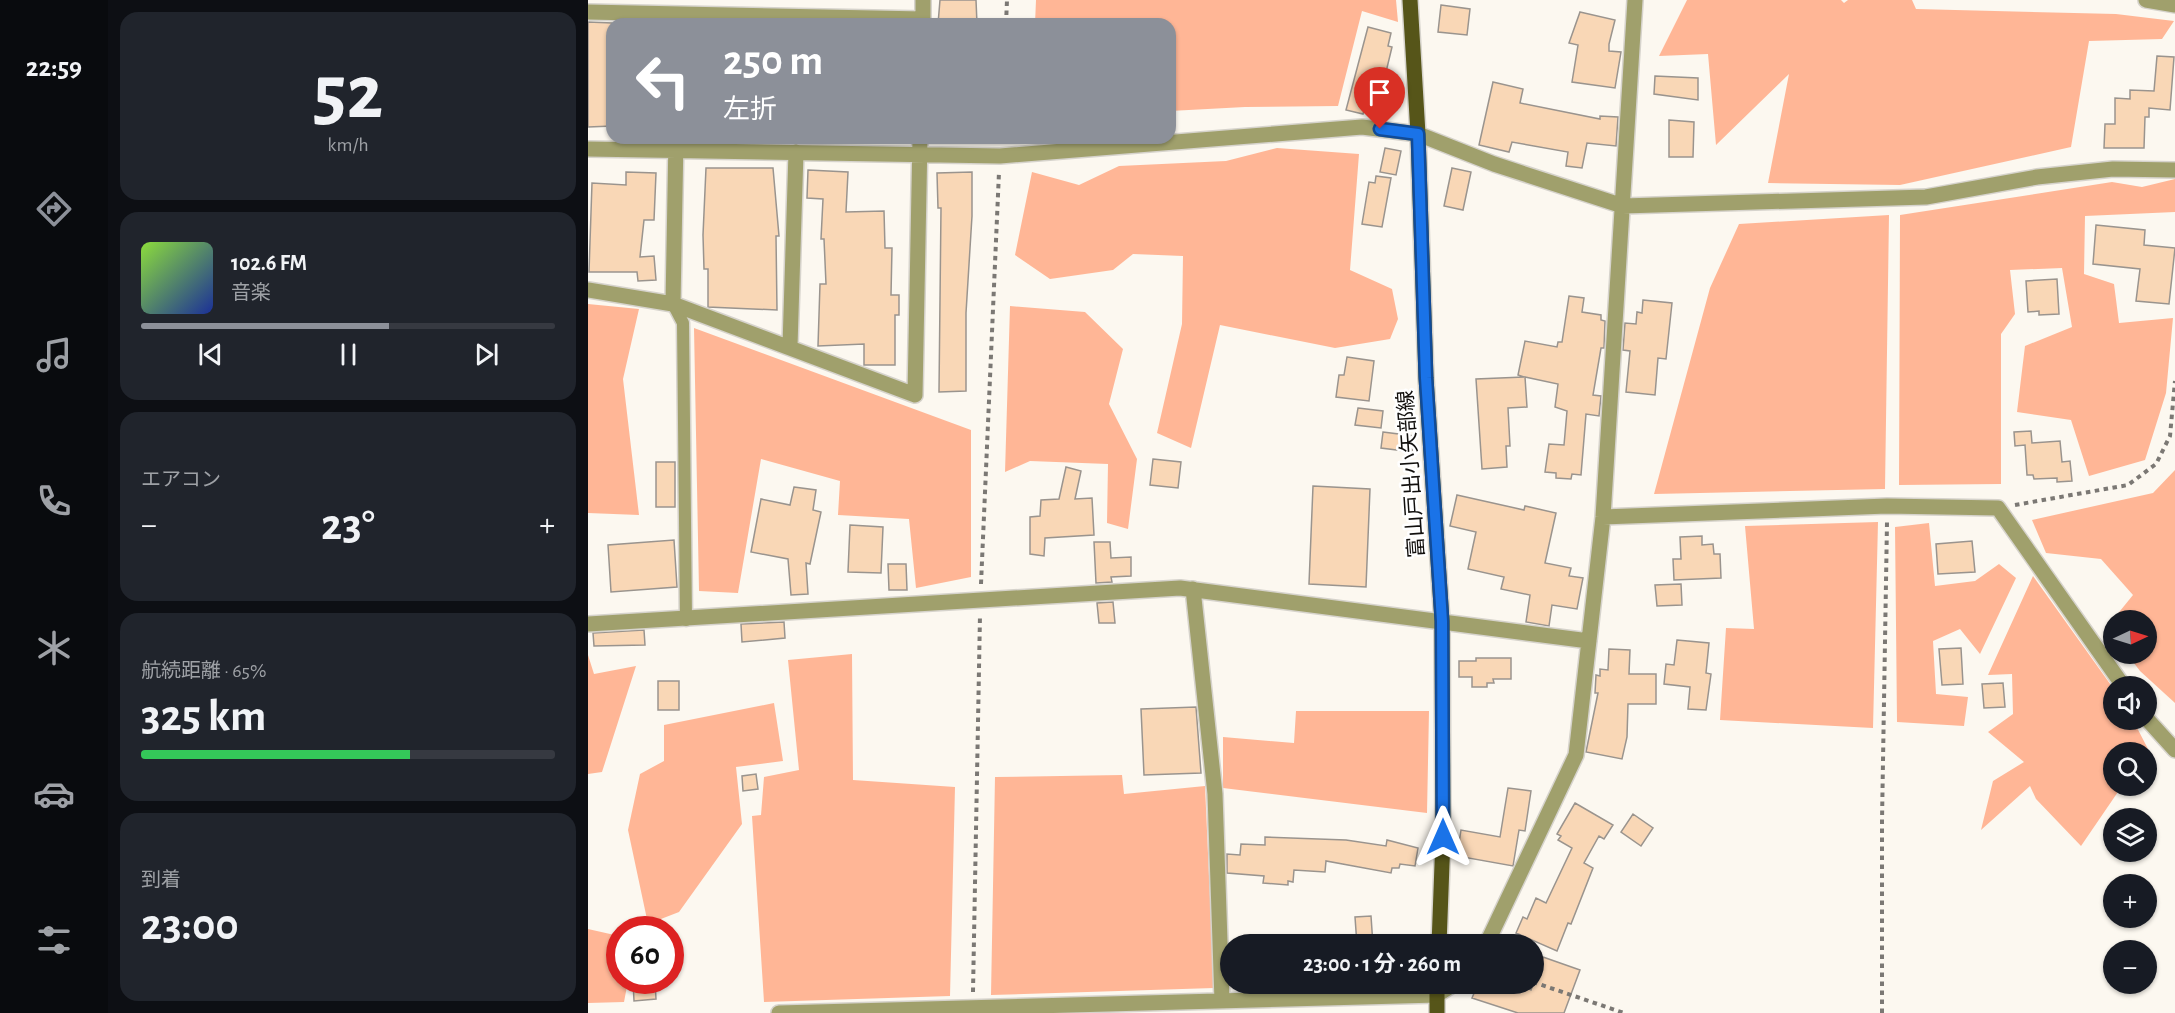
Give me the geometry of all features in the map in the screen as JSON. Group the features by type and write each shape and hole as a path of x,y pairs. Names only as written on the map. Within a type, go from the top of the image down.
{"main road":[{"name":"富山戸出小矢部線","path":"1410,0 1418,134 1426,378 1442,621 1443,837 1439,934"},
{"path":"1437,994 1437,1013"}],"street":[{"path":"923,0 923,18"},
{"path":"1491,934 1576,755 1603,517 1635,0"},
{"path":"2146,0 2175,4"},
{"path":"588,12 832,18"},
{"path":"1176,142 1362,127 1418,134 1494,164 1623,206 1926,197 2037,177 2113,169 2175,171"},
{"path":"588,149 676,144 796,152 1000,156 1150,144"},
{"path":"674,304 676,144"},
{"path":"588,290 674,304 915,395 920,144"},
{"path":"790,346 796,152"},
{"path":"1603,517 1887,506 1998,508 2116,676"},
{"path":"588,624 686,620 980,599 1180,588 1588,641"},
{"path":"1193,590 1215,794 1222,1001"},
{"path":"2157,730 2175,750"},
{"path":"779,1013 1222,1001 1347,994"}],"lane":[{"path":"674,304 683,323 686,620"}],"path":[{"path":"1006,18 1007,0"},
{"path":"1998,508 2128,485 2156,464 2170,436 2175,381"},
{"path":"1882,1013 1882,821 1887,506"},
{"path":"1544,986 1624,1013"}],"shaded area":[{"path":"1036,0 1396,0 1398,22 1362,11 1338,106 1176,111 1176,18 1035,18"},
{"path":"1687,0 1841,0 1844,3 1848,0 1912,0 1916,9 2116,14 2174,21 2162,39 2089,41 2071,147 1900,185 1768,183 1789,74 1716,145 1708,54 1659,56"},
{"path":"1277,148 1359,154 1350,270 1392,289 1398,319 1390,339 1335,348 1220,325 1191,448 1157,433 1182,324 1183,256 1133,254 1113,270 1050,279 1015,255 1032,172 1079,185 1119,166 1226,161"},
{"path":"2175,179 2175,212 2085,216 2084,274 2114,284 2119,323 2173,318 2166,393 2145,460 2089,476 2071,420 2017,412 2025,346 2072,327 2062,268 2010,270 2015,314 2001,334 2001,484 1899,485 1900,215 2112,182 2142,187"},
{"path":"1889,215 1885,489 1654,494 1710,288 1739,224"},
{"path":"588,304 639,309 623,379 639,515 588,513"},
{"path":"1010,306 1085,312 1123,349 1109,404 1137,459 1128,529 1107,523 1108,464 1030,461 1005,472"},
{"path":"694,328 971,430 971,577 916,588 909,519 838,515 840,481 761,459 738,593 699,591"},
{"path":"2175,470 2175,703 2157,687 2157,676 2145,676 2135,664 2157,664 2157,610 2121,610 2133,595 2101,559 2046,553 2032,520 2153,493"},
{"path":"1878,522 1873,728 1720,720 1726,628 1754,629 1745,526"},
{"path":"1929,523 1935,586 1975,581 1999,564 2016,578 1980,654 1960,629 1933,641 1936,694 1968,697 1964,726 1897,722 1895,527"},
{"path":"2033,576 2104,676 2103,730 2138,730 2144,742 2103,742 2103,796 2115,796 2107,808 2103,808 2103,814 2081,846 2036,799 2030,786 1981,830 1993,781 2024,762 1988,732 2013,714 2012,674 1988,675"},
{"path":"852,654 853,780 955,787 950,996 764,1002 752,816 761,815 764,777 799,770 788,660"},
{"path":"588,655 594,674 636,666 602,772 588,774"},
{"path":"774,703 783,761 736,767 742,824 679,912 669,916 646,916 628,830 640,774 664,761 664,725"},
{"path":"1296,711 1429,711 1427,813 1223,788 1223,737 1294,743"},
{"path":"1122,775 1124,794 1205,786 1214,988 991,995 995,777"},
{"path":"588,929 606,933 606,994 626,994 624,1002 588,1003"}],"building":[{"path":"940,0 976,0 977,18 938,18"},
{"path":"1441,5 1470,9 1467,35 1438,32"},
{"path":"1580,12 1615,20 1609,51 1621,52 1615,88 1572,82 1578,45 1569,43"},
{"path":"588,22 606,23 606,126 588,127"},
{"path":"1368,27 1391,33 1388,46 1392,47 1386,72 1375,69 1363,114 1346,110"},
{"path":"2157,56 2174,57 2170,110 2149,108 2149,117 2145,117 2144,148 2104,148 2105,124 2115,124 2115,98 2130,99 2130,90 2154,91"},
{"path":"1655,76 1698,78 1698,100 1654,94"},
{"path":"1493,82 1523,89 1520,103 1600,119 1600,116 1618,117 1616,146 1587,143 1582,168 1566,166 1568,152 1512,142 1509,152 1479,145"},
{"path":"1669,120 1694,122 1693,157 1669,157"},
{"path":"1385,148 1401,151 1396,175 1380,172"},
{"path":"706,168 773,168 779,236 776,236 777,310 708,307 708,269 704,269 703,235"},
{"path":"1452,168 1471,172 1463,210 1444,206"},
{"path":"808,170 848,172 846,212 884,211 885,248 892,248 891,295 899,295 899,315 895,315 895,365 864,365 864,344 818,346 820,284 826,284 824,239 821,239 823,199 807,198"},
{"path":"626,172 656,173 654,220 644,220 640,257 654,256 656,280 638,281 637,272 589,272 592,183 626,185"},
{"path":"972,172 972,216 966,313 966,391 939,392 941,208 938,208 937,173"},
{"path":"1376,176 1391,178 1382,227 1362,224 1369,182 1375,183"},
{"path":"2096,225 2145,230 2144,245 2175,248 2169,304 2136,301 2140,269 2093,264"},
{"path":"2057,279 2059,314 2039,315 2039,311 2028,312 2026,281"},
{"path":"1569,296 1584,298 1582,312 1601,315 1601,320 1605,321 1604,348 1601,348 1593,395 1601,396 1599,416 1586,414 1581,475 1572,474 1571,479 1556,478 1556,473 1545,472 1549,444 1564,445 1567,411 1555,407 1558,384 1525,377 1527,407 1508,408 1510,446 1506,446 1507,467 1482,469 1476,379 1524,377 1518,375 1525,341 1557,347 1558,342 1562,342"},
{"path":"1643,300 1672,303 1666,359 1658,358 1655,395 1626,392 1630,351 1623,350 1625,323 1636,324 1637,312 1642,313"},
{"path":"1347,357 1374,361 1369,401 1336,397 1339,375 1344,375"},
{"path":"1358,408 1383,411 1381,428 1355,425"},
{"path":"2031,431 2032,443 2060,441 2062,462 2070,461 2072,481 2057,482 2057,478 2034,479 2033,475 2027,475 2025,445 2015,446 2014,432"},
{"path":"1383,432 1414,436 1412,452 1381,448"},
{"path":"1153,459 1181,462 1178,488 1150,485"},
{"path":"656,462 675,462 675,507 656,507"},
{"path":"1066,467 1081,471 1075,499 1092,498 1094,535 1045,538 1044,556 1030,554 1030,517 1040,516 1041,500 1059,499"},
{"path":"1313,486 1370,489 1366,587 1309,584"},
{"path":"794,487 816,490 813,510 821,512 810,564 806,563 808,594 791,595 788,559 751,552 761,499 790,505"},
{"path":"1457,495 1524,510 1525,506 1556,513 1545,563 1571,568 1569,576 1583,578 1577,609 1552,605 1549,626 1526,622 1530,595 1501,589 1504,577 1468,569 1476,532 1450,526"},
{"path":"850,525 883,527 881,573 848,572"},
{"path":"1702,536 1702,545 1713,544 1714,554 1720,554 1721,578 1674,580 1673,559 1681,559 1680,537"},
{"path":"674,540 677,587 611,592 608,545"},
{"path":"1972,541 1975,572 1938,574 1936,544"},
{"path":"1094,542 1110,542 1111,558 1131,557 1131,576 1111,577 1112,582 1096,583"},
{"path":"888,564 906,564 907,590 889,590"},
{"path":"1681,584 1682,605 1657,606 1655,585"},
{"path":"1113,602 1115,623 1099,623 1097,603"},
{"path":"784,622 785,638 742,642 741,624"},
{"path":"644,630 645,645 594,646 593,633"},
{"path":"1677,640 1709,643 1706,673 1711,674 1706,710 1688,709 1690,687 1664,684 1666,664 1674,665"},
{"path":"1961,648 1963,684 1942,685 1939,649"},
{"path":"1609,649 1630,650 1629,674 1656,674 1656,704 1628,704 1627,737 1622,759 1586,752 1598,693 1595,693 1596,675 1600,676 1600,669 1608,670"},
{"path":"1476,658 1511,658 1511,679 1493,679 1494,683 1487,683 1487,687 1472,687 1472,677 1459,677 1459,661 1476,661"},
{"path":"658,681 679,681 679,710 658,710"},
{"path":"2003,683 2005,707 1984,708 1982,684"},
{"path":"1196,707 1201,773 1144,775 1141,709"},
{"path":"756,774 758,789 743,791 742,776"},
{"path":"1508,788 1531,791 1525,831 1519,830 1513,866 1457,856 1461,830 1500,837"},
{"path":"1575,803 1613,825 1604,839 1599,836 1584,863 1593,868 1571,924 1568,923 1557,951 1544,945 1544,934 1516,933 1523,917 1527,919 1536,898 1546,903 1572,848 1558,840 1561,836 1557,834"},
{"path":"1633,814 1653,828 1641,846 1621,832"},
{"path":"1265,837 1346,840 1386,846 1387,840 1418,848 1415,866 1400,864 1399,868 1392,868 1391,873 1326,861 1325,872 1294,870 1293,882 1288,881 1288,885 1263,883 1264,876 1227,873 1227,854 1240,855 1241,844 1265,845"},
{"path":"1371,916 1372,934 1356,934 1355,917"},
{"path":"1544,957 1580,970 1564,1013 1518,1013 1472,998 1474,994 1544,994"},
{"path":"634,994 656,994 656,999 634,1001"}],"route":[{"path":"1380,129 1418,134 1426,378 1442,621 1443,837"}]}
